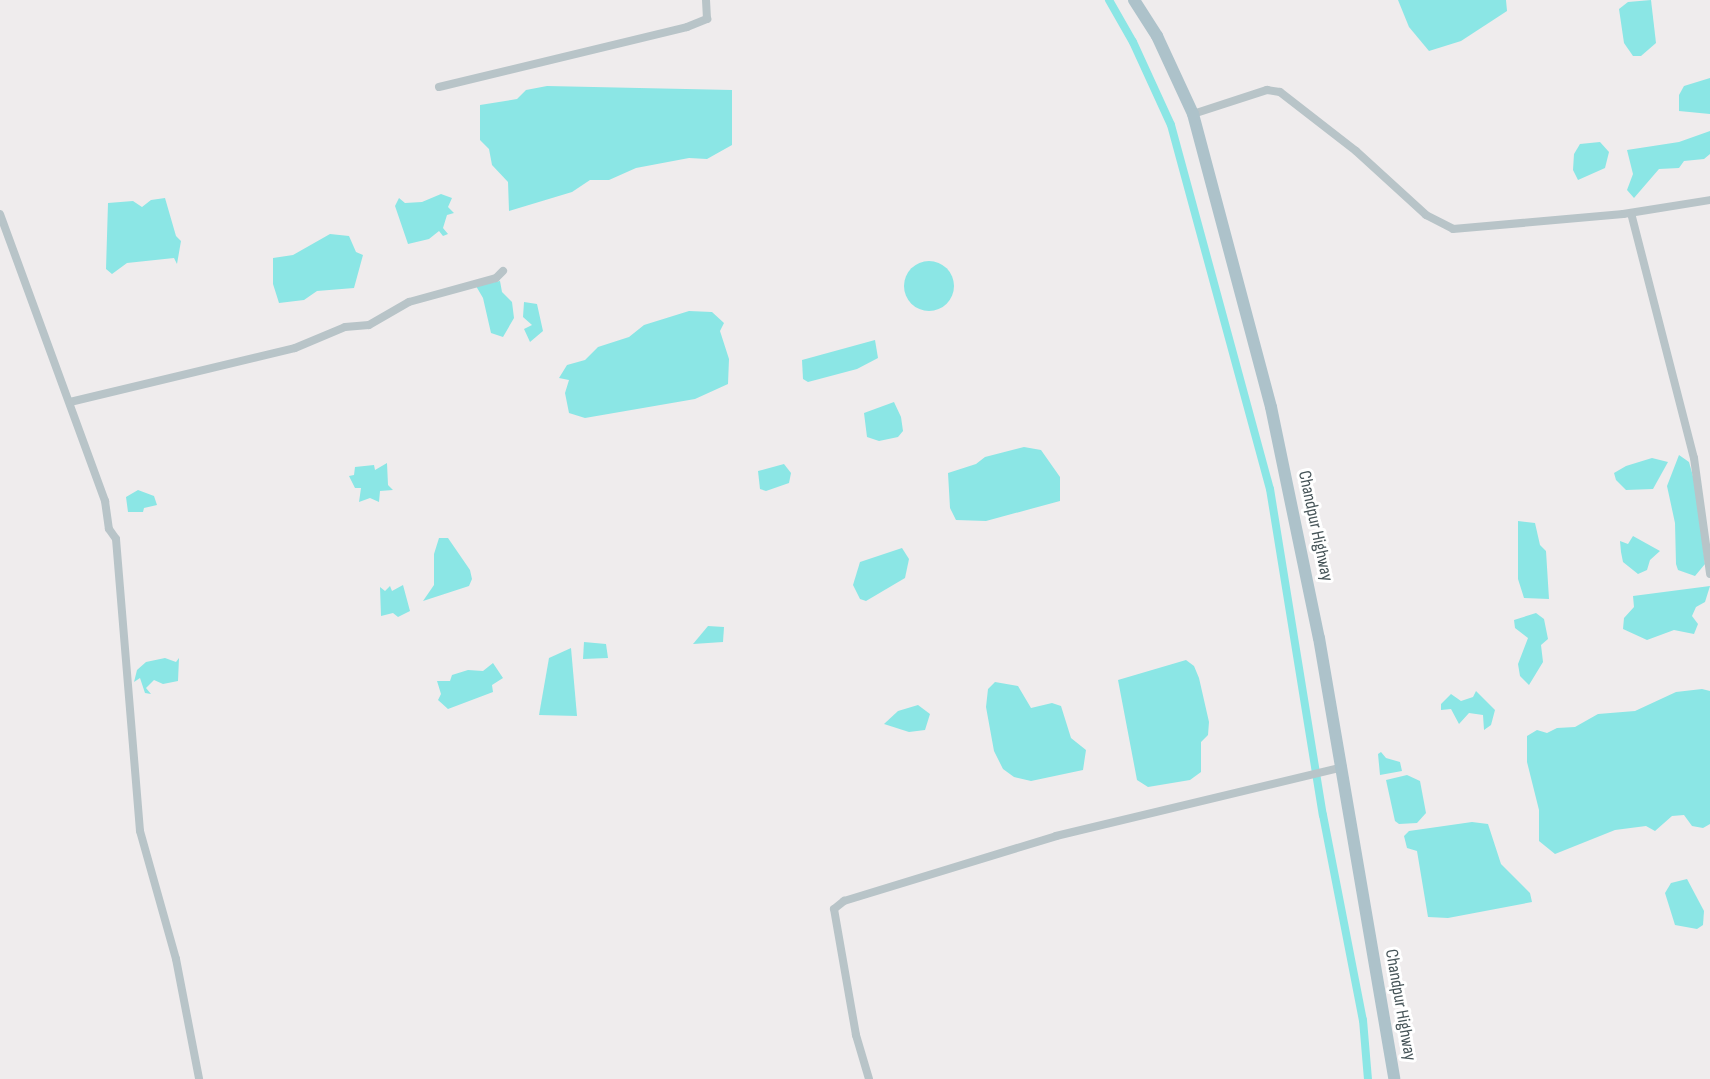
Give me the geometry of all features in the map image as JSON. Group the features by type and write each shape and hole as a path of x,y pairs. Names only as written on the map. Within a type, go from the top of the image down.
{"main road":[{"name":"Chandpur Highway","path":"1134,0 1157,36 1193,114 1271,407 1394,1079"}],"street":[{"path":"439,87 687,27 707,19 706,0"},
{"path":"1193,114 1267,90 1280,92 1356,151 1426,215 1453,229 1631,213 1710,200"},
{"path":"1631,213 1686,419 1709,578"},
{"path":"0,214 105,501 109,529 116,539 140,831 176,959 199,1079"},
{"path":"70,402 294,348 345,327 369,325 409,302 496,278 503,271"},
{"path":"869,1079 855,1035 834,909 844,901 1056,836 1337,768"}],"water":[{"path":"1398,0 1506,0 1507,11 1461,41 1429,51 1409,27"},
{"path":"1651,0 1656,43 1641,56 1633,56 1624,43 1619,9 1628,2"},
{"path":"1710,78 1710,114 1679,111 1679,95 1684,86"},
{"path":"547,86 732,90 732,145 707,159 689,158 636,168 609,180 590,180 572,192 509,211 508,182 492,165 489,149 480,140 480,105 517,99 526,90"},
{"path":"1710,131 1710,154 1704,159 1684,161 1679,168 1659,169 1634,198 1627,190 1633,174 1627,150 1679,142"},
{"path":"1600,142 1609,152 1605,168 1578,180 1573,170 1574,154 1580,144"},
{"path":"441,194 452,198 448,207 454,213 447,215 443,228 448,234 443,236 439,231 429,239 408,244 395,206 399,198 405,203 422,202"},
{"path":"165,198 176,236 181,241 177,264 174,258 127,263 112,274 106,269 108,203 133,201 142,207 151,200"},
{"path":"330,234 349,236 356,252 363,255 354,288 317,291 304,300 279,303 273,284 273,258 293,255"},
{"path":"929,261 947,268 954,286 947,304 929,311 911,304 904,286 911,268"},
{"path":"500,281 502,292 512,302 514,318 503,337 491,333 483,298 476,286"},
{"path":"524,302 537,304 543,331 530,342 524,329 532,325 523,317"},
{"path":"689,311 712,312 724,323 720,331 729,359 728,384 695,399 585,418 569,413 565,393 569,380 559,378 567,365 585,360 598,347 629,337 644,325"},
{"path":"875,340 878,358 857,369 808,382 803,379 802,360"},
{"path":"894,402 901,417 903,431 898,437 879,441 867,437 864,413"},
{"path":"1024,447 1041,450 1060,477 1060,501 986,521 956,520 950,508 948,473 976,464 985,457"},
{"path":"1679,455 1689,462 1696,487 1705,564 1695,576 1678,570 1676,564 1675,523 1667,486"},
{"path":"1652,458 1668,462 1653,489 1626,490 1616,480 1614,473 1626,466"},
{"path":"387,463 388,485 393,490 380,491 379,502 370,498 359,502 361,488 355,488 349,476 354,475 355,467 374,465 375,470"},
{"path":"784,464 791,473 789,483 766,491 760,489 758,471"},
{"path":"138,490 154,496 157,505 144,508 143,512 128,512 126,497"},
{"path":"1518,521 1535,523 1540,545 1546,551 1549,599 1524,598 1518,579"},
{"path":"1633,536 1660,551 1650,560 1647,570 1638,574 1623,562 1621,552 1620,541 1628,544"},
{"path":"439,538 448,538 470,570 472,579 469,586 423,601 434,585 434,554"},
{"path":"902,548 909,559 905,578 866,601 860,599 853,585 860,562"},
{"path":"403,585 410,611 398,617 393,613 381,616 380,587 385,591 390,586 392,591"},
{"path":"1710,586 1705,602 1696,607 1692,616 1698,624 1694,634 1674,630 1647,640 1623,629 1624,618 1634,607 1633,596"},
{"path":"1536,613 1544,619 1548,639 1541,645 1543,662 1529,685 1520,676 1518,664 1528,638 1515,628 1514,620"},
{"path":"708,626 724,627 723,642 693,644"},
{"path":"584,642 606,644 608,658 583,659"},
{"path":"571,648 577,716 539,715 549,658"},
{"path":"165,658 176,662 179,658 178,681 163,684 154,680 146,688 151,694 145,693 140,678 134,682 137,670 146,662"},
{"path":"1186,660 1194,666 1199,678 1209,722 1208,735 1201,742 1201,772 1190,780 1148,787 1137,780 1118,680"},
{"path":"493,663 503,678 492,685 493,692 448,709 438,700 441,694 437,681 450,681 452,675 468,670 483,671"},
{"path":"995,682 1018,686 1031,708 1052,703 1061,706 1071,738 1086,750 1083,770 1031,781 1014,777 1003,769 994,751 986,707 988,689"},
{"path":"1702,689 1710,691 1710,824 1703,828 1692,826 1684,815 1672,816 1655,831 1646,826 1615,830 1555,854 1539,841 1539,810 1527,762 1527,736 1537,730 1547,733 1557,728 1575,727 1598,714 1635,711 1676,692"},
{"path":"1476,691 1495,710 1491,725 1484,730 1483,715 1469,713 1459,724 1451,709 1441,710 1441,704 1451,694 1461,701 1473,697"},
{"path":"918,705 930,714 925,730 909,732 884,724 898,711"},
{"path":"1381,752 1386,758 1400,762 1402,771 1380,775 1378,754"},
{"path":"1407,775 1420,781 1426,813 1417,823 1399,824 1395,821 1386,780"},
{"path":"1472,822 1488,824 1501,864 1530,893 1532,902 1448,918 1428,917 1417,851 1407,848 1404,836 1409,831"},
{"path":"1687,879 1704,911 1703,925 1697,929 1675,925 1665,893 1671,883"}],"waterway":[{"path":"1109,0 1133,42 1171,125 1270,489 1323,815 1363,1020 1368,1079"}]}
